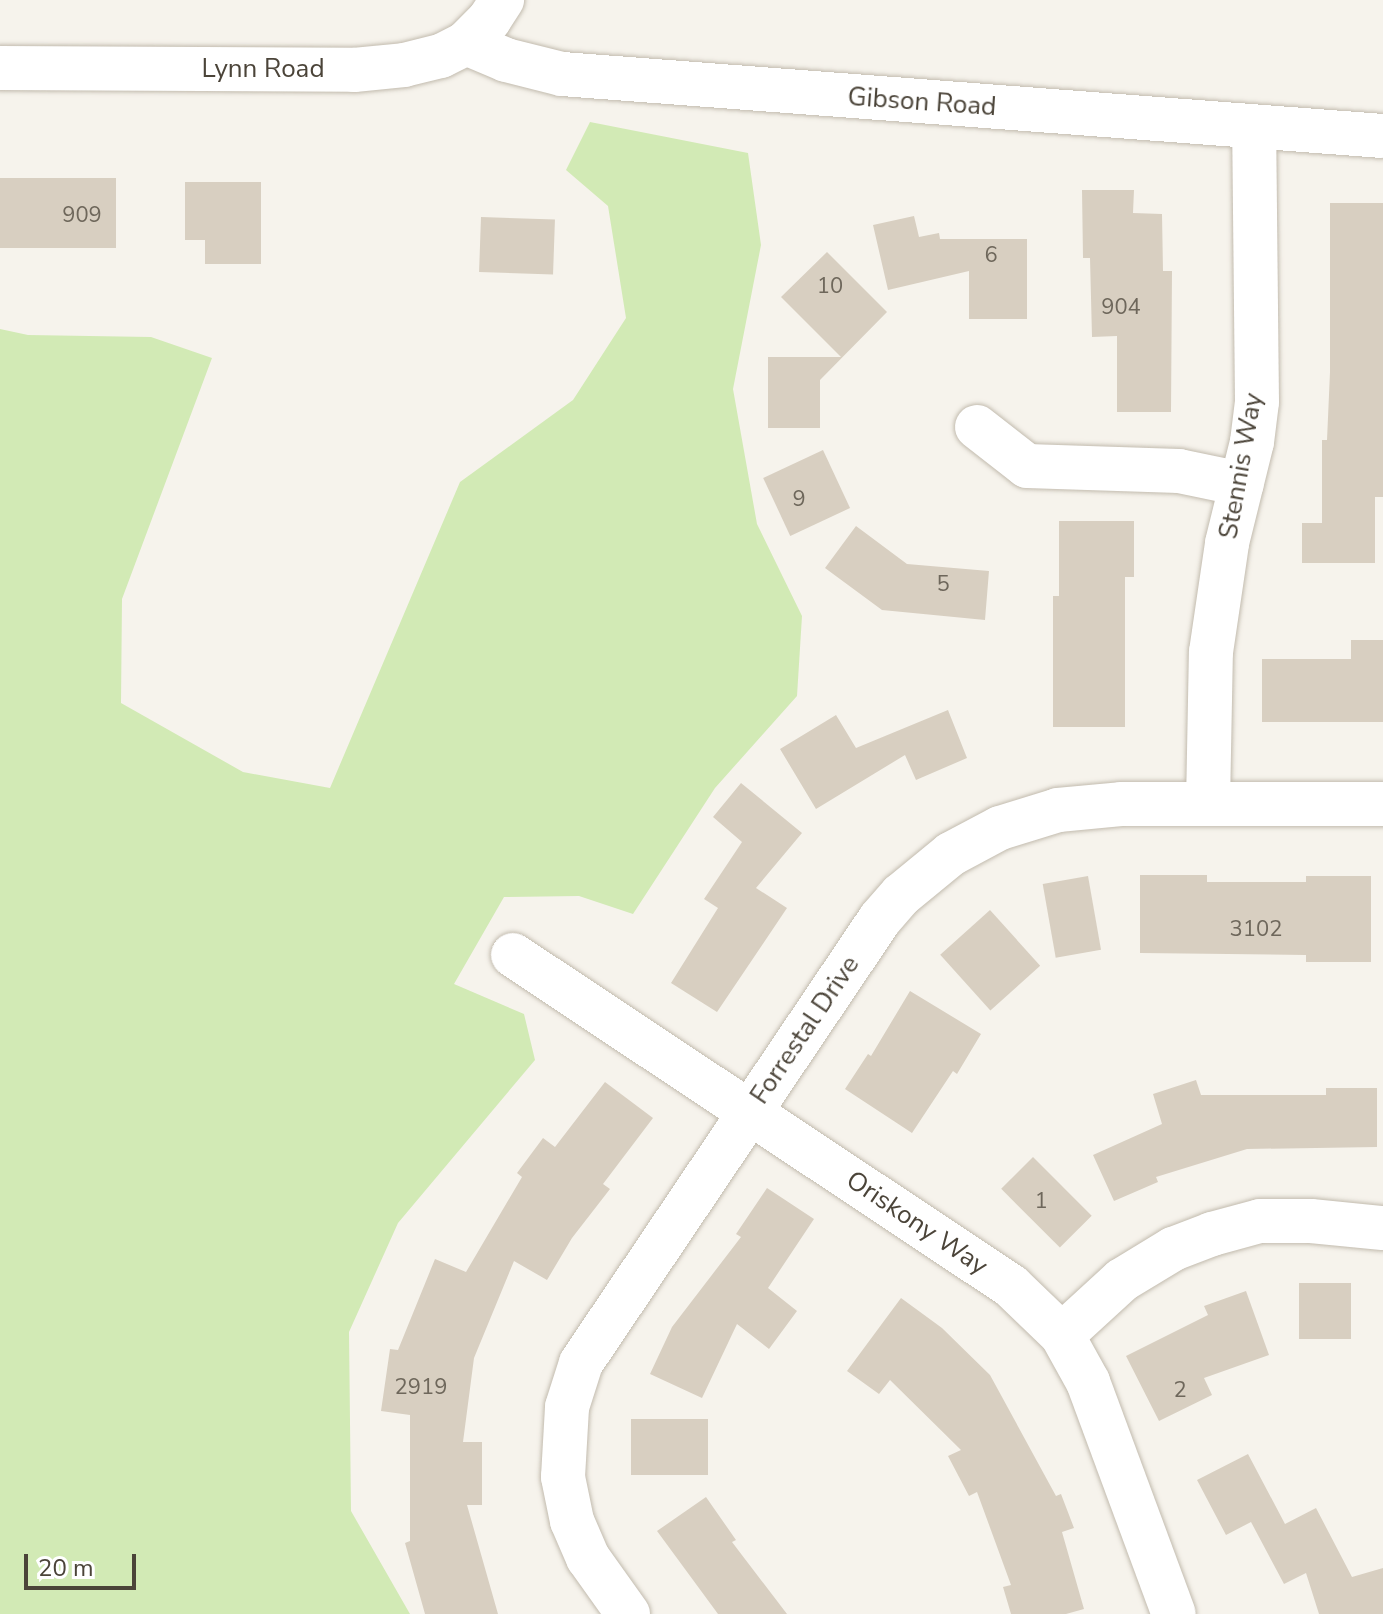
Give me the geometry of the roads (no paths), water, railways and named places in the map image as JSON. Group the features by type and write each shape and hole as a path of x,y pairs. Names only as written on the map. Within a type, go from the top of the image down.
{"street":[{"name":"Lynn Road","path":"0,68 354,70 421,62 466,43 489,20 502,0"},
{"name":"Gibson Road","path":"466,43 506,60 562,74 1383,136"},
{"name":"Stennis Way","path":"1208,804 1211,652 1227,543 1257,402 1254,127"},
{"path":"977,427 1027,466 1179,471 1242,484"},
{"name":"Forrestal Drive","path":"628,1614 588,1558 572,1521 563,1477 567,1407 581,1363 880,919 901,895 951,854 1000,828 1058,810 1121,804 1383,804"},
{"name":"Oriskony Way","path":"513,955 1011,1286 1062,1335 1088,1382 1174,1614"},
{"path":"1062,1335 1122,1280 1173,1249 1212,1234 1260,1221 1311,1221 1383,1228"}]}
